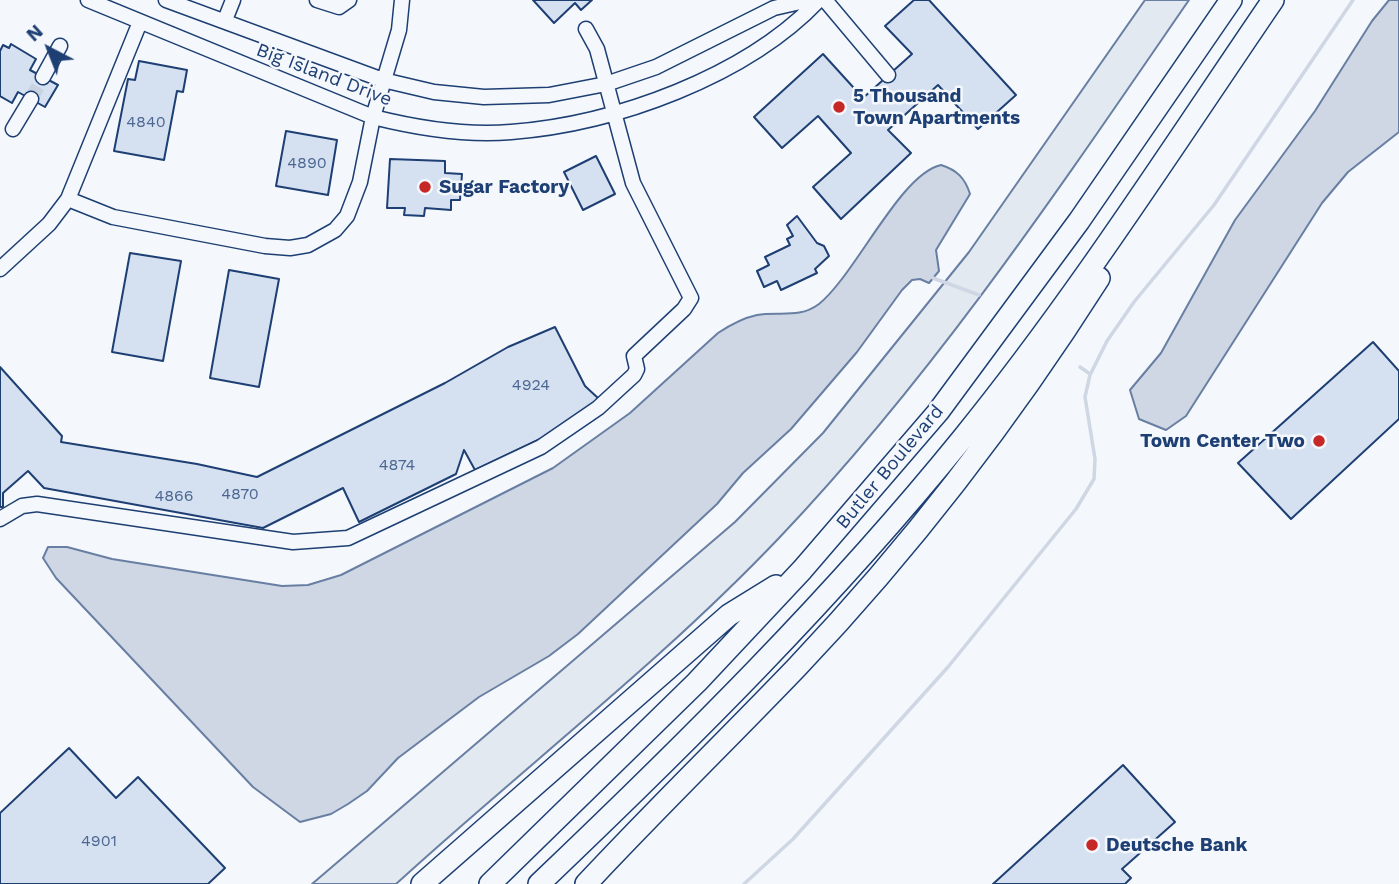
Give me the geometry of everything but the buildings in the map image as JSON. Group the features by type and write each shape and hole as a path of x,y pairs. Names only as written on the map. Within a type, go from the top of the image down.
{"highway":[{"name":"Butler Boulevard","path":"490,884 652,729 802,570 967,374 1079,221 1231,0"},
{"name":"Butler Boulevard","path":"540,884 742,687 831,593 901,512 1050,324 1273,0"},
{"path":"586,884 797,667 926,517 1076,314 1172,147"},
{"path":"422,884 729,615 802,570"}],"street":[{"name":"Big Island Drive","path":"88,0 373,117 411,127 509,132 575,123 681,89 744,57 807,13 820,0"},
{"name":"Big Island Drive","path":"166,0 383,80 434,92 484,97 549,95 606,83 681,56 776,4 809,0"},
{"path":"226,20 233,0"},
{"path":"317,0 339,7 349,0"},
{"path":"68,199 113,217 265,246 290,248 308,245 335,230 347,216 360,182 373,117 399,30 402,0"},
{"path":"825,0 888,75"},
{"path":"0,269 49,224 68,199 140,22"},
{"path":"0,519 22,506 37,504 293,542 329,541 372,527 563,433 598,408 634,374 637,369 634,356 684,310 691,298 634,183 597,49 586,29"},
{"path":"43,77 60,46"},
{"path":"13,130 31,99"}],"shaded area":[{"path":"1145,0 1189,0 1044,209 944,345 891,411 779,538 734,584 639,672 396,884 312,884 735,522 823,433 969,252"},
{"path":"1389,0 1399,0 1399,132 1348,172 1322,203 1186,416 1166,430 1139,419 1130,390 1161,353 1235,220 1315,111 1372,21"},
{"path":"941,165 960,175 970,194 936,250 939,271 929,283 920,279 912,280 902,290 857,352 791,429 743,473 717,504 578,634 549,656 479,697 398,758 367,791 331,814 300,822 253,787 56,578 43,558 48,547 67,547 112,559 282,586 308,585 341,575 553,468 630,413 727,327 752,316 796,313 819,304 848,271 910,186 926,172"}],"waterway":[{"path":"744,884 793,839 948,667 1076,509 1094,479 1095,459 1085,397 1090,375 1107,341 1134,302 1214,205 1353,0"},
{"path":"933,278 979,295"},
{"path":"1080,367 1090,374"}],"tunnel":[{"path":"31,99 43,77"}],"place":[{"name":"5 Thousand Town Apartments","path":"839,107"},
{"name":"Sugar Factory","path":"425,187"},
{"name":"Town Center Two","path":"1319,441"},
{"name":"Deutsche Bank","path":"1092,845"}]}
